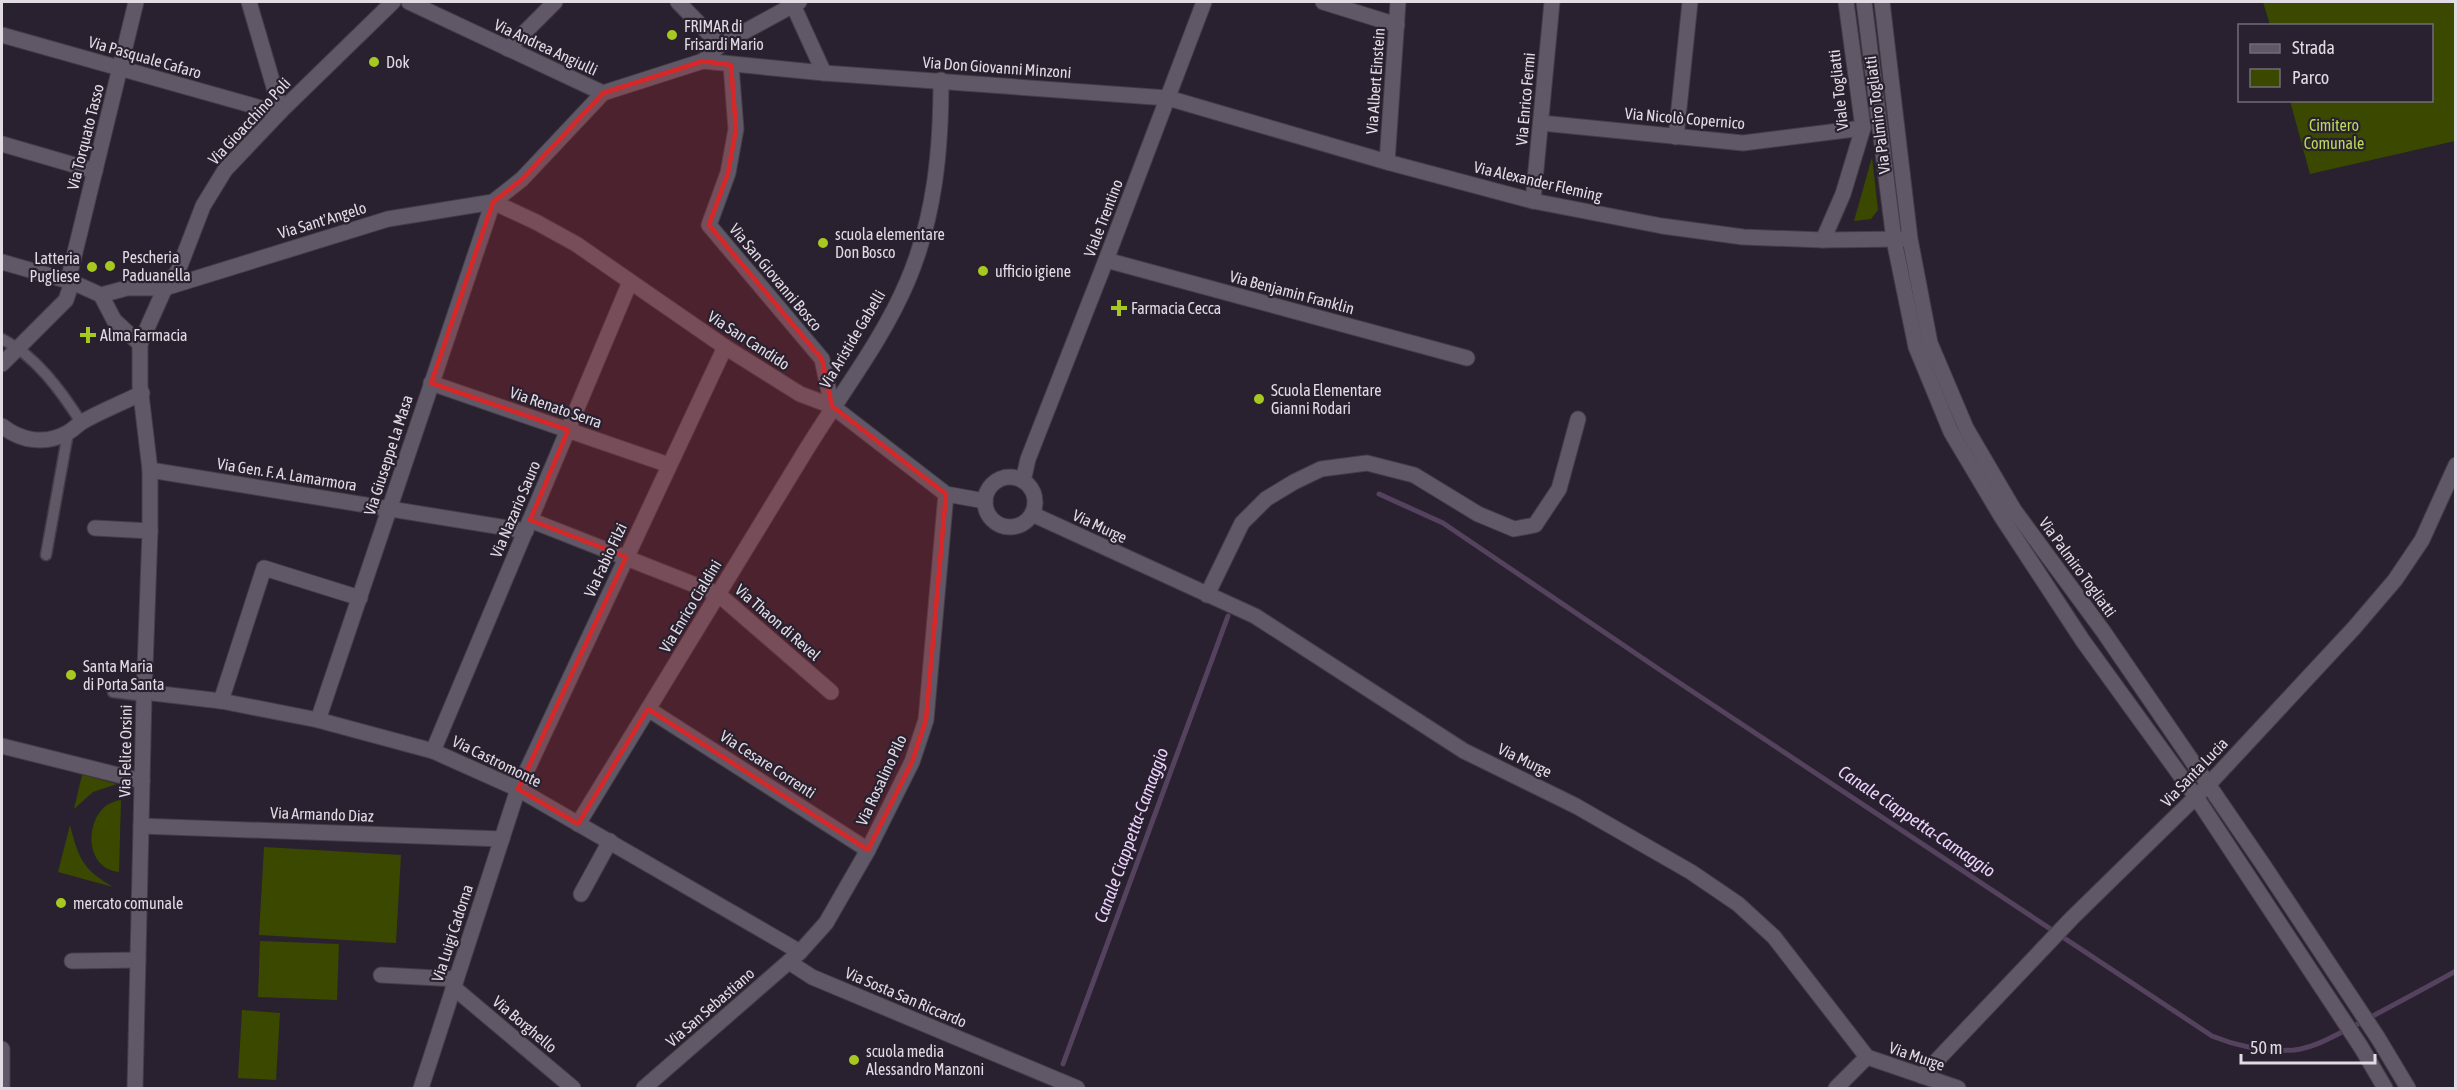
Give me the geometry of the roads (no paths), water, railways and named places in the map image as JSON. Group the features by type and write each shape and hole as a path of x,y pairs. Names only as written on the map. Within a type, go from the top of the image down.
{"street":[{"name":"Via Torquato Tasso","path":"2,364 66,300 136,2"},
{"path":"249,2 280,112"},
{"name":"Via Gioacchino Poli","path":"140,344 165,288 178,271 203,206 225,170 280,112 393,2"},
{"name":"Via Andrea Angiulli","path":"409,2 603,93"},
{"path":"507,49 555,2"},
{"path":"678,2 720,45"},
{"name":"Viale Trentino","path":"1023,481 1028,459 1204,2"},
{"path":"1323,2 1397,25"},
{"name":"Via Albert Einstein","path":"1387,162 1398,2"},
{"name":"Via Enrico Fermi","path":"1533,201 1552,2"},
{"path":"1676,137 1690,2"},
{"name":"Viale Togliatti","path":"1823,240 1843,194 1863,128 1846,2"},
{"name":"Via Palmiro Togliatti","path":"1864,2 1902,240 1916,347 1950,432 2001,516 2083,641 2196,797 2361,1047 2385,1089"},
{"name":"Via Palmiro Togliatti","path":"1882,2 1902,240 1930,343 1966,428 2014,510 2103,631 2208,785 2378,1038 2408,1089"},
{"path":"493,202 522,179 603,93 703,61 720,45 796,3 824,73"},
{"name":"Via Pasquale Cafaro","path":"2,35 280,112"},
{"name":"Via Don Giovanni Minzoni","path":"703,61 824,73 1168,98"},
{"name":"Via San Giovanni Bosco","path":"731,65 736,129 728,173 709,225 822,359 832,406"},
{"name":"Via Aristide Gabelli","path":"832,406 878,338 908,280 929,219 937,179 940,80"},
{"name":"Via Alexander Fleming","path":"1168,98 1387,162 1533,201 1662,226 1743,237 1902,240"},
{"name":"Via Nicolò Copernico","path":"1540,123 1743,143 1863,128"},
{"path":"2,144 95,171"},
{"name":"Via San Candido","path":"493,202 576,244 725,347 800,394 832,406 946,494 985,501"},
{"name":"Via Sant'Angelo","path":"101,295 127,288 165,288 388,219 493,202"},
{"name":"Via Giuseppe La Masa","path":"318,720 493,202"},
{"name":"Via Benjamin Franklin","path":"1106,260 1467,358"},
{"path":"2,262 70,281 101,295 114,320 140,344"},
{"name":"Via Nazario Sauro","path":"433,751 630,282"},
{"path":"2,339 61,390 81,422"},
{"name":"Via Felice Orsini","path":"138,1088 138,960 150,531 150,470 142,393 140,344"},
{"name":"Via Fabio Filzi","path":"518,789 725,347"},
{"name":"Via Renato Serra","path":"431,383 669,465"},
{"path":"2,426 12,434 30,440 49,441 68,433 81,422 142,393"},
{"name":"Via Enrico Cialdini","path":"578,824 832,406"},
{"path":"1211,597 1242,523 1266,499 1321,469 1367,463 1414,475 1478,513 1514,529 1535,525 1559,489 1578,419"},
{"path":"46,555 68,433"},
{"name":"Via Santa Lucia","path":"1922,1076 2072,918 2208,785 2354,628 2395,580 2422,540 2456,465"},
{"name":"Via Gen. F. A. Lamarmora","path":"150,470 389,510 528,525"},
{"path":"1006,477 1023,481 1033,492 1032,514 1020,525 1003,527 990,517 985,501 987,493 998,480 1006,477"},
{"name":"Via Rosalino Pilo","path":"795,957 826,923 868,850 912,762 926,720 946,494"},
{"name":"Via Murge","path":"1032,514 1255,616 1464,751 1576,806 1691,872 1738,904 1774,937 1867,1057 1958,1089"},
{"name":"Via Thaon di Revel","path":"528,525 626,557 718,594 831,692"},
{"path":"95,528 150,531"},
{"path":"221,700 264,568 360,598"},
{"path":"112,692 144,694"},
{"name":"Via Castromonte","path":"144,694 221,700 318,720 433,751 518,789 610,842 795,957"},
{"name":"Via Cesare Correnti","path":"648,709 868,850"},
{"path":"2,746 142,781"},
{"name":"Via Luigi Cadorna","path":"421,1089 518,789"},
{"name":"Via Armando Diaz","path":"141,826 502,839"},
{"path":"581,894 610,842"},
{"name":"Via San Sebastiano","path":"644,1089 795,957"},
{"name":"Via Sosta San Riccardo","path":"795,957 812,977 1077,1089"},
{"path":"72,961 138,960"},
{"path":"381,975 455,983"},
{"name":"Via Borghello","path":"455,983 573,1089"},
{"path":"2,1049 2,1089"},
{"path":"1836,1089 1867,1057"}],"waterway":[{"name":"Canale Ciappetta-Camaggio","path":"1379,494 1443,523 1663,672 2212,1036 2242,1046 2262,1049 2302,1049 2332,1037 2456,971"},
{"name":"Canale Ciappetta-Camaggio","path":"1063,1064 1228,616"}],"place":[{"name":"FRIMAR di Frisardi Mario","path":"672,35"},
{"name":"Dok","path":"374,62"},
{"name":"scuola elementare Don Bosco","path":"823,243"},
{"name":"Pescheria Paduanella","path":"110,266"},
{"name":"Latteria Pugliese","path":"92,267"},
{"name":"ufficio igiene","path":"983,271"},
{"name":"Farmacia Cecca","path":"1119,308"},
{"name":"Alma Farmacia","path":"88,335"},
{"name":"Scuola Elementare Gianni Rodari","path":"1259,399"},
{"name":"Santa Maria di Porta Santa","path":"71,675"},
{"name":"mercato comunale","path":"61,903"},
{"name":"scuola media Alessandro Manzoni","path":"854,1060"}],"park label":[{"name":"Cimitero Comunale","path":"2334,134"}]}
